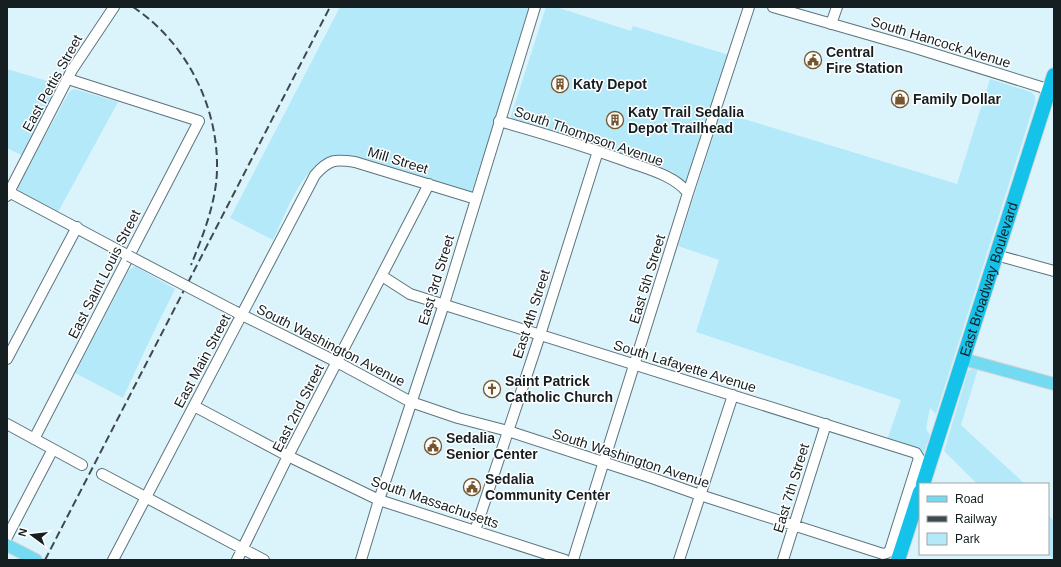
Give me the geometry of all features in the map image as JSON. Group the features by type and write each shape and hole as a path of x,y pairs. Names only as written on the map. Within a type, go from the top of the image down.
{"highway":[{"name":"East Broadway Boulevard","path":"923,483 996,255 1052,91 1054,75"},
{"path":"893,557 919,494"}],"main road":[{"path":"963,359 1054,384"},
{"path":"7,545 36,560"}],"street":[{"name":"East Pettis Street","path":"8,193 68,79 114,7"},
{"name":"East 3rd Street","path":"361,560 379,500 444,304 535,7"},
{"name":"East 5th Street","path":"573,560 688,193 749,7"},
{"name":"South Hancock Avenue","path":"773,7 912,47 1052,91"},
{"path":"831,24 837,7"},
{"name":"East Saint Louis Street","path":"34,439 199,121 68,79"},
{"name":"South Thompson Avenue","path":"499,121 598,151 672,179 684,187 688,193"},
{"name":"East 4th Street","path":"475,531 540,335 598,151"},
{"name":"Mill Street","path":"315,175 329,162 339,159 355,162 476,199"},
{"name":"East Main Street","path":"113,560 194,406 239,313 315,175"},
{"name":"East 2nd Street","path":"237,560 288,456 429,184"},
{"name":"South Washington Avenue","path":"8,193 77,227 129,256 337,362 411,402 458,418 508,431 893,557"},
{"path":"7,358 77,227"},
{"path":"996,255 1054,271"},
{"name":"South Lafayette Avenue","path":"382,276 410,294 826,424 918,455 919,458 890,550 893,557"},
{"path":"679,560 732,395"},
{"name":"South Massachusetts","path":"194,406 288,456 379,500 565,560"},
{"path":"7,424 82,465"},
{"name":"East 7th Street","path":"783,560 826,424"},
{"path":"7,537 53,449"},
{"path":"102,474 264,560"}],"green space":[{"path":"340,7 531,7 471,194 345,162 329,160 319,164 310,171 302,181 288,206 273,240 230,218"},
{"path":"546,7 556,7 631,31 633,26 729,55 686,183 672,171 512,120 511,116"},
{"path":"7,69 54,83 57,86 58,91 25,157 7,148"},
{"path":"990,79 1031,92 1035,96 1035,102 936,414 930,408 926,429 930,435 923,456 886,443 901,400 696,332 719,260 678,246 721,112 957,184"},
{"path":"74,89 118,102 57,214 19,194 18,186 69,92"},
{"path":"135,266 175,289 123,398 75,373 129,270"},
{"path":"973,368 978,369 961,425 1024,483 976,483 944,451 968,371"},
{"path":"1049,516 1054,521 1054,560 1049,555"}],"railway":[{"path":"133,7 152,21 169,38 183,57 195,77 205,99 212,122 216,145 217,168 215,193 204,230 191,265"},
{"path":"45,560 330,7"}],"place":[{"name":"Central Fire Station","path":"813,60"},
{"name":"Katy Depot","path":"560,84"},
{"name":"Family Dollar","path":"900,99"},
{"name":"Katy Trail Sedalia Depot Trailhead","path":"615,120"},
{"name":"Saint Patrick Catholic Church","path":"492,389"},
{"name":"Sedalia Senior Center","path":"433,446"},
{"name":"Sedalia Community Center","path":"472,487"}]}
